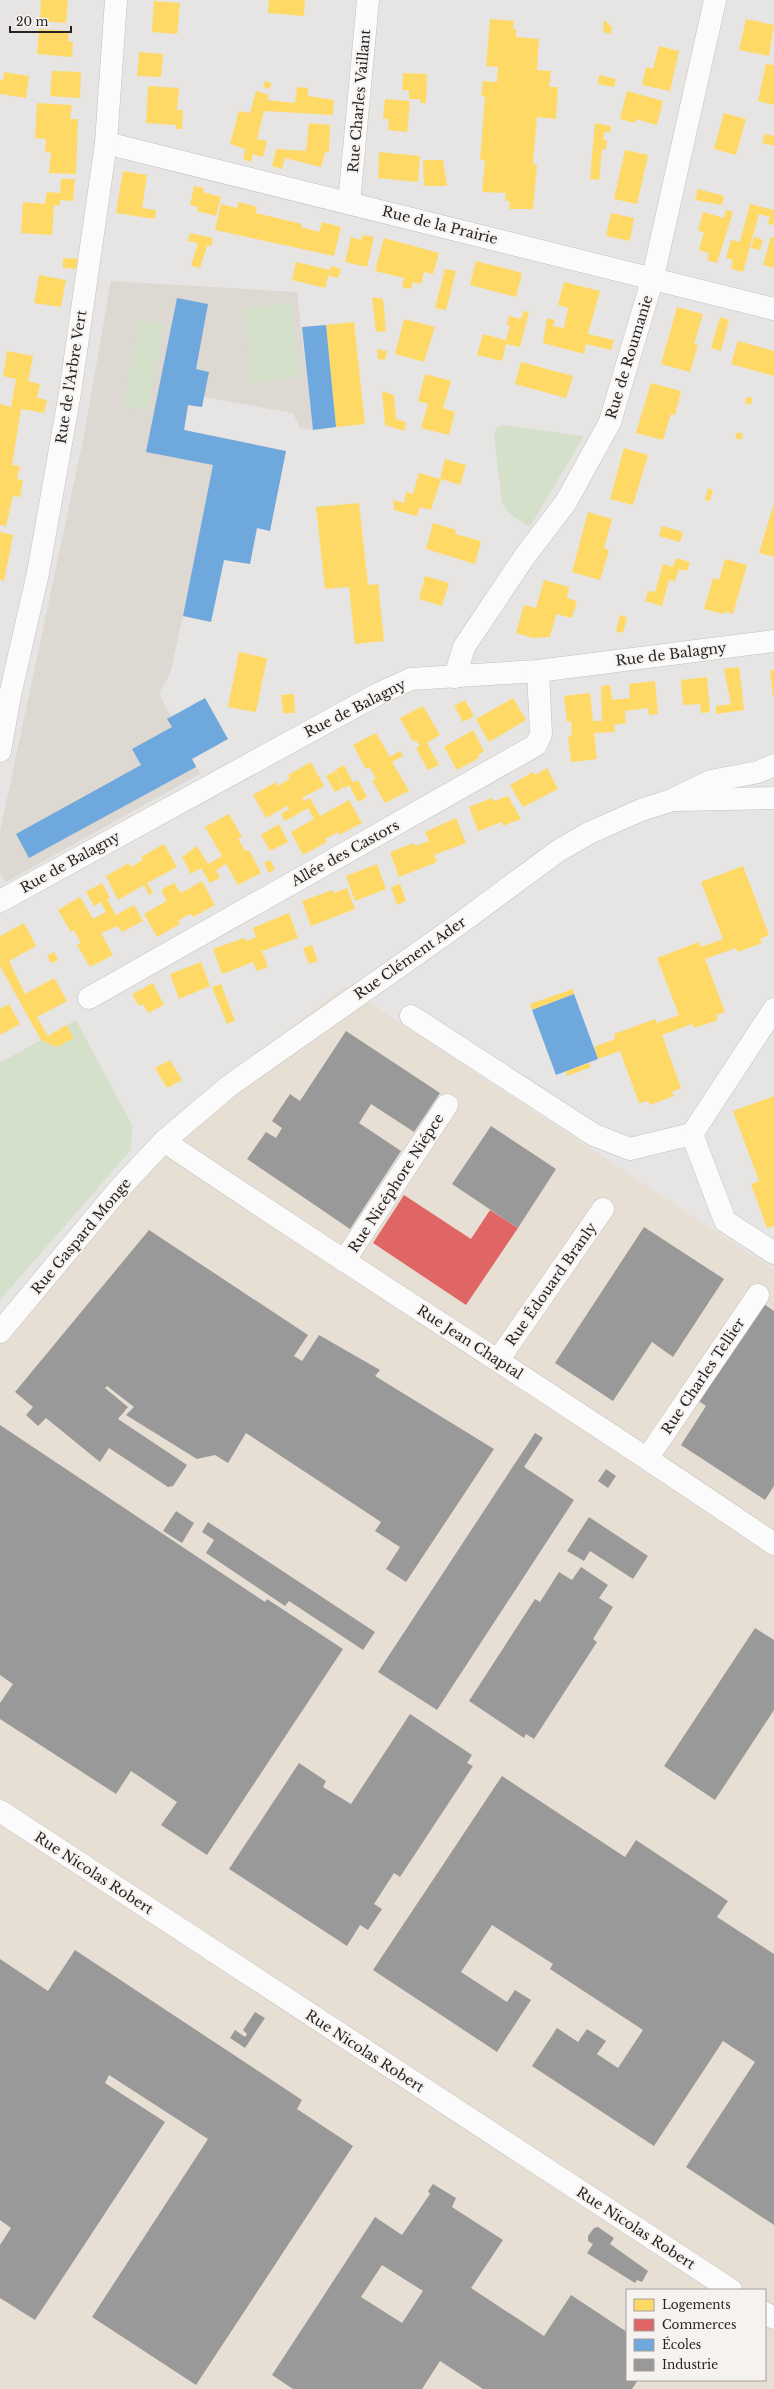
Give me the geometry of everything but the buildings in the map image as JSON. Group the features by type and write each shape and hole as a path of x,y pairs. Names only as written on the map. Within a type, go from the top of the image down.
{"street":[{"name":"Rue de l'Arbre Vert","path":"0,751 10,696 38,573 70,393 106,143 116,0"},
{"name":"Rue Charles Vaillant","path":"349,203 368,0"},
{"name":"Rue de Roumanie","path":"454,677 464,647 525,556 566,502 610,422 653,278 716,0"},
{"name":"Rue de la Prairie","path":"106,143 774,309"},
{"name":"Rue de Balagny","path":"0,901 378,694 411,679 538,671 774,642"},
{"name":"Allée des Castors","path":"89,998 536,745 542,734 538,671"},
{"name":"Rue Clément Ader","path":"164,1142 229,1086 455,927 558,851 615,820 672,800 711,781 758,772 774,765"},
{"path":"774,773 774,792"},
{"name":"Rue Clément Ader","path":"672,800 774,798"},
{"path":"411,1016 594,1135 630,1149 692,1134 774,1009"},
{"name":"Rue Nicéphore Niépce","path":"344,1261 447,1105"},
{"path":"692,1134 725,1221 774,1253"},
{"name":"Rue Jean Chaptal","path":"164,1142 344,1261 648,1458 774,1544"},
{"name":"Rue Gaspard Monge","path":"0,1332 120,1189 164,1142"},
{"name":"Rue Édouard Branly","path":"498,1360 603,1209"},
{"name":"Rue Charles Tellier","path":"648,1458 758,1295"},
{"name":"Rue Nicolas Robert","path":"0,1811 728,2289"}],"shaded area":[{"path":"111,281 297,292 313,430 300,428 293,413 204,397 202,407 188,406 184,430 286,451 270,531 257,528 250,564 224,560 211,622 183,616 170,674 159,693 200,774 6,882 0,875 0,832 83,440"},
{"path":"344,986 774,1270 774,2389 3,2389 0,2387 0,1316 149,1139"}],"green space":[{"path":"291,302 300,377 251,384 244,308"},
{"path":"140,320 165,324 148,410 123,406"},
{"path":"503,425 584,436 530,527 510,514 502,504 494,435 497,427"},
{"path":"76,1020 132,1125 131,1150 0,1300 0,1063"}]}
